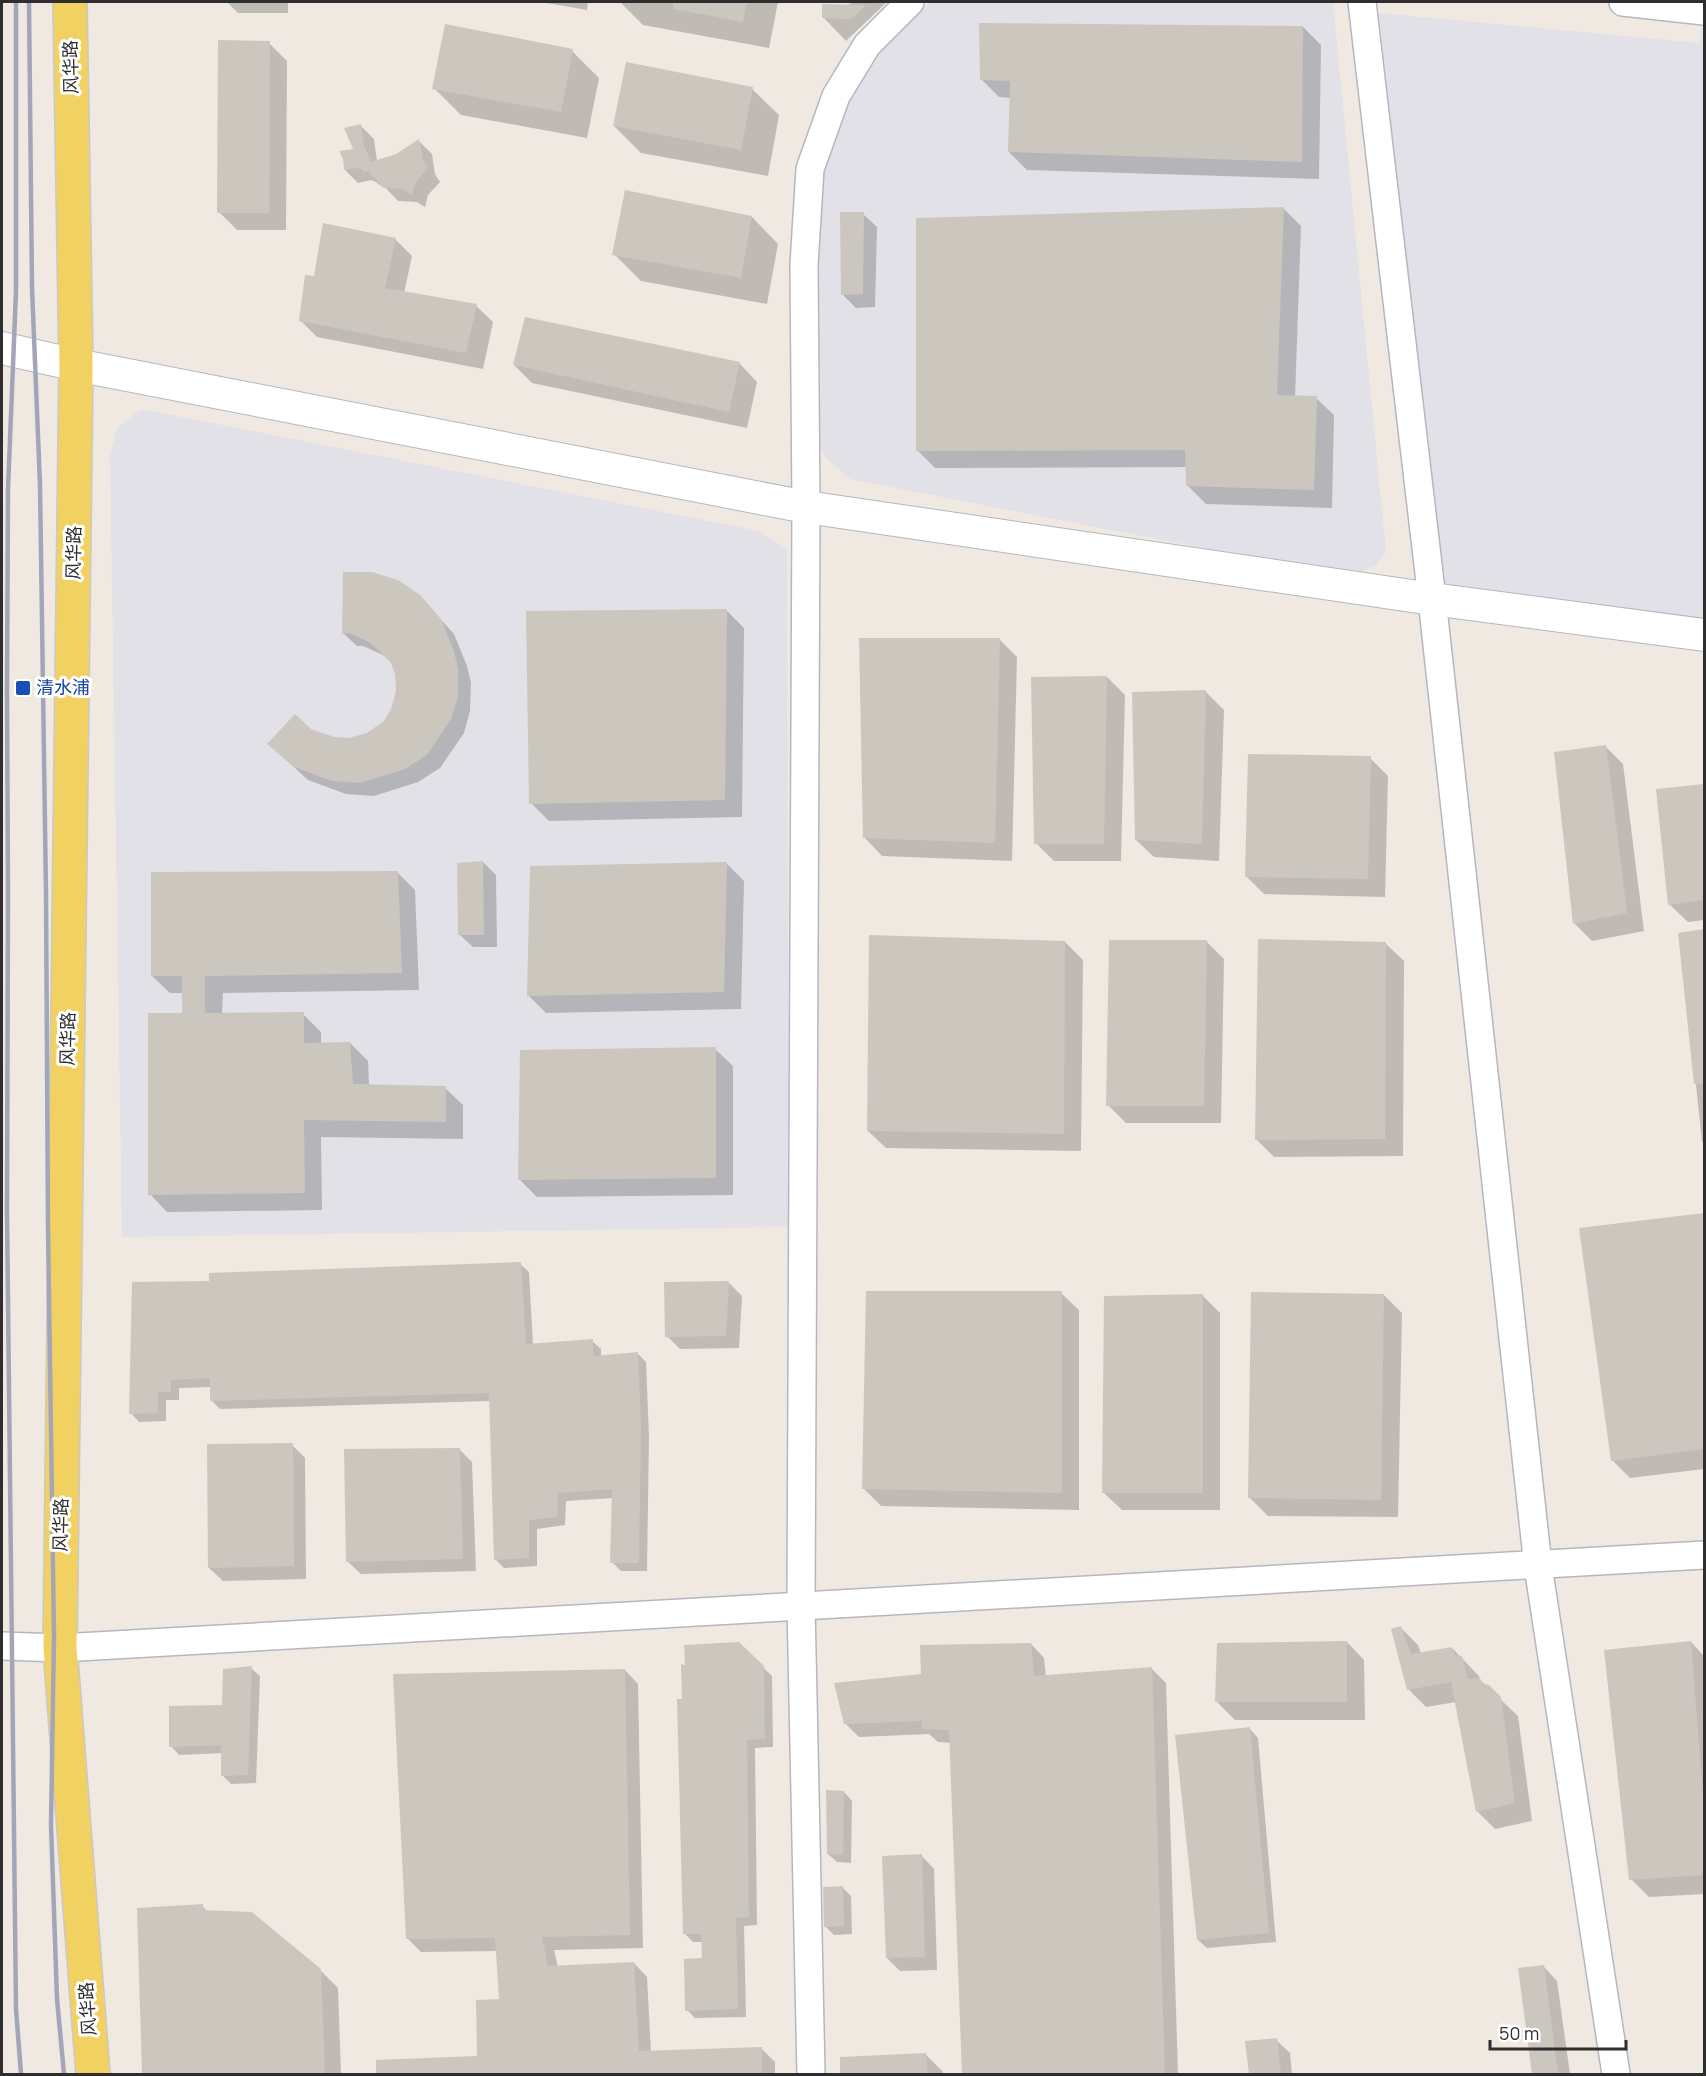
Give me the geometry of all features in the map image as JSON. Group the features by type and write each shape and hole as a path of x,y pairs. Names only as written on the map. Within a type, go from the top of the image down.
{"main road":[{"name":"风华路","path":"70,2 76,365 60,1648 93,2074"},
{"path":"2,348 76,365 806,507 1432,599 1704,635"}],"street":[{"path":"812,2074 801,1605 806,507 804,265 810,169 836,96 867,45 910,2"},
{"path":"1362,2 1432,599 1538,1566 1616,2074"},
{"path":"1623,2 1704,11"},
{"path":"2,1646 60,1648 1704,1555"}],"shaded area":[{"path":"931,2 1333,2 1386,552 1376,566 1361,571 1265,560 850,479 825,457 815,431 819,182 845,106 886,44"},
{"path":"1379,13 1699,43 1704,22 1704,625 1441,614"},
{"path":"141,409 759,531 787,549 789,1227 122,1237 110,455 118,427"}],"building":[{"path":"673,2 747,2 743,22 673,9"},
{"path":"822,4 866,5 851,19 822,18"},
{"path":"979,23 1303,26 1302,162 1008,152 1010,81 980,80"},
{"path":"445,24 573,49 561,112 432,89"},
{"path":"218,40 270,41 269,213 217,213"},
{"path":"626,62 753,87 741,150 613,126"},
{"path":"361,124 364,146 371,162 396,154 419,139 423,160 428,168 416,182 412,195 403,189 383,188 368,171 364,172 357,168 344,170 343,159 339,151 353,149 344,128"},
{"path":"625,190 752,216 741,278 612,255"},
{"path":"1284,207 1277,395 1317,396 1314,490 1186,486 1185,450 916,451 916,218"},
{"path":"840,212 864,212 863,294 841,295"},
{"path":"323,223 396,238 385,288 477,304 466,353 299,321 305,275 314,276"},
{"path":"525,317 740,362 729,412 513,365"},
{"path":"343,572 372,572 398,580 420,595 441,619 454,651 458,669 458,697 451,719 427,755 405,769 360,783 332,781 294,767 267,744 295,714 311,729 334,737 349,738 367,733 384,721 391,709 396,691 395,674 390,661 369,642 349,633 342,634"},
{"path":"727,609 725,800 529,804 526,611"},
{"path":"859,638 1000,638 995,843 863,838"},
{"path":"1107,676 1104,844 1034,844 1031,677"},
{"path":"1206,690 1202,844 1135,840 1132,692"},
{"path":"1606,745 1627,913 1573,924 1554,752"},
{"path":"1248,754 1371,756 1368,879 1245,877"},
{"path":"1704,784 1704,900 1668,905 1656,789"},
{"path":"483,861 484,935 458,935 457,863"},
{"path":"727,862 724,992 527,996 530,866"},
{"path":"398,871 402,973 205,976 205,1013 304,1012 304,1043 350,1042 353,1084 446,1086 446,1122 304,1120 305,1193 148,1195 148,1013 182,1013 182,976 151,976 151,872"},
{"path":"1704,929 1704,1084 1694,1084 1678,933"},
{"path":"869,935 1065,941 1064,1134 867,1131"},
{"path":"1258,939 1386,942 1385,1139 1255,1140"},
{"path":"1109,940 1207,940 1204,1106 1106,1106"},
{"path":"716,1047 716,1178 518,1180 520,1050"},
{"path":"1704,1213 1704,1449 1611,1461 1579,1228"},
{"path":"521,1262 526,1344 593,1339 593,1356 638,1352 641,1426 639,1563 610,1563 612,1489 558,1493 557,1517 529,1520 529,1558 494,1560 489,1393 210,1401 210,1378 171,1380 171,1392 158,1392 158,1413 129,1414 132,1282 209,1281 209,1273"},
{"path":"729,1281 726,1336 665,1337 664,1282"},
{"path":"866,1291 1062,1291 1062,1493 862,1489"},
{"path":"1251,1292 1384,1294 1381,1500 1248,1498"},
{"path":"1203,1294 1203,1493 1102,1493 1104,1296"},
{"path":"293,1443 294,1566 208,1568 207,1444"},
{"path":"460,1448 463,1559 346,1562 344,1449"},
{"path":"1401,1626 1411,1654 1452,1647 1455,1655 1462,1656 1468,1679 1480,1678 1482,1683 1489,1685 1501,1697 1515,1803 1476,1812 1451,1682 1407,1690 1391,1629"},
{"path":"1347,1641 1347,1702 1215,1702 1217,1643"},
{"path":"1691,1641 1704,1808 1704,1875 1629,1880 1604,1650"},
{"path":"739,1642 764,1666 765,1739 747,1740 749,1917 736,1918 738,2009 685,2011 684,1959 702,1958 701,1934 683,1934 677,1699 682,1699 681,1664 685,1665 684,1645"},
{"path":"1031,1643 1034,1676 1152,1667 1165,2074 962,2074 949,1730 922,1729 922,1721 844,1724 834,1683 921,1674 920,1645"},
{"path":"252,1666 248,1775 221,1776 221,1745 169,1747 169,1706 222,1705 223,1669"},
{"path":"625,1669 630,1935 542,1937 548,1966 634,1962 639,2051 762,2047 762,2074 376,2074 376,2060 477,2056 476,2000 499,1999 495,1938 406,1939 393,1674"},
{"path":"1250,1727 1269,1933 1197,1940 1175,1735"},
{"path":"826,1790 844,1791 843,1855 827,1854"},
{"path":"922,1854 925,1957 886,1958 882,1856"},
{"path":"843,1886 844,1926 824,1927 823,1887"},
{"path":"203,1904 203,1910 252,1912 321,1969 325,2074 142,2074 137,1908"},
{"path":"1544,1965 1558,2074 1532,2074 1518,1968"},
{"path":"1277,2038 1281,2074 1249,2074 1245,2041"},
{"path":"926,2053 928,2074 840,2074 840,2057"}],"railway":[{"path":"16,2 16,291 8,489 7,1212 16,2009 21,2074"},
{"path":"29,2 32,288 40,485 46,893 54,1636 51,1825 57,1999 64,2074"}],"place":[{"name":"清水浦","path":"23,688"}]}
